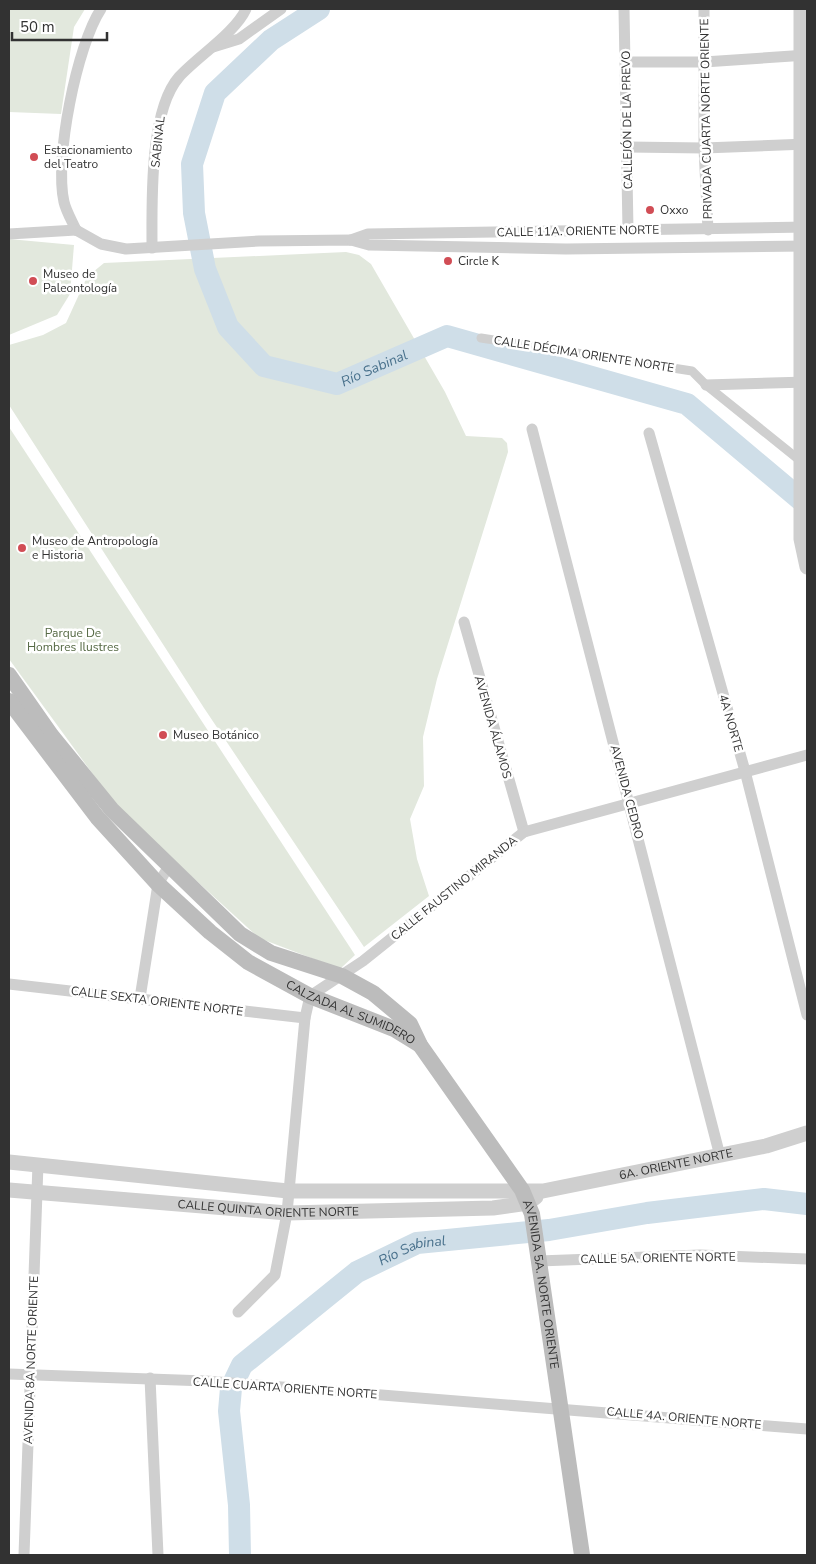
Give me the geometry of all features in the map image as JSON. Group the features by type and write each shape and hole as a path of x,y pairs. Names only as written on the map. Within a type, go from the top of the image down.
{"main road":[{"name":"CALZADA AL SUMIDERO","path":"9,675 51,735 112,810 240,934 271,954 342,976 373,993 410,1024 420,1045"},
{"name":"CALZADA AL SUMIDERO","path":"9,702 97,817 158,884 210,932 248,962 310,996 394,1029 420,1045"},
{"name":"AVENIDA 5A. NORTE ORIENTE","path":"420,1045 527,1202 538,1256 582,1555"}],"street":[{"path":"9,234 76,230 64,202 61,166 79,59 101,9"},
{"name":"SABINAL","path":"156,248 152,204 160,116 178,78 211,48 246,9"},
{"path":"211,48 239,39 281,9"},
{"name":"CALLEJÓN DE LA PREVO","path":"624,9 628,147 628,230"},
{"name":"PRIVADA CUARTA NORTE ORIENTE","path":"704,9 704,148 708,230"},
{"path":"801,9 805,55 805,382 801,538 807,567"},
{"path":"626,62 704,62 805,55"},
{"path":"628,147 704,148 805,144"},
{"name":"CALLE 11A. ORIENTE NORTE","path":"76,230 101,244 126,249 206,244 351,240 368,234 805,227"},
{"path":"565,232 566,250"},
{"name":"CALLE 11A. ORIENTE NORTE","path":"351,240 368,246 566,250 805,246"},
{"name":"CALLE DÉCIMA ORIENTE NORTE","path":"481,338 692,371 803,467"},
{"path":"706,385 805,382"},
{"name":"AVENIDA CEDRO","path":"532,429 720,1156"},
{"name":"4A NORTE","path":"649,433 745,771 807,1016"},
{"name":"AVENIDA ÁLAMOS","path":"464,622 524,832"},
{"name":"CALLE FAUSTINO MIRANDA","path":"310,996 342,976 524,832 807,755"},
{"path":"140,998 158,884 169,866"},
{"name":"CALLE SEXTA ORIENTE NORTE","path":"9,984 305,1018"},
{"path":"238,1312 276,1275 287,1213 305,1018 310,996"},
{"name":"6A. ORIENTE NORTE","path":"527,1202 543,1192 766,1146 807,1133"},
{"name":"CALLE QUINTA ORIENTE NORTE","path":"9,1162 288,1190 527,1202"},
{"name":"AVENIDA 8A NORTE ORIENTE","path":"24,1555 38,1164"},
{"name":"CALLE QUINTA ORIENTE NORTE","path":"9,1190 287,1213 493,1208 527,1202"},
{"name":"CALLE 5A. ORIENTE NORTE","path":"538,1256 700,1255 807,1260"},
{"name":"CALLE CUARTA ORIENTE NORTE","path":"9,1374 206,1381 561,1408"},
{"path":"150,1378 158,1555"},
{"name":"CALLE 4A. ORIENTE NORTE","path":"561,1408 807,1428"}],"green space":[{"path":"9,9 85,9 74,27 61,114 9,112"},
{"name":"Museo de Paleontología","path":"9,239 74,245 70,294 57,315 9,335"},
{"path":"346,252 359,255 371,264 445,392 466,436 502,438 507,443 508,452 437,679 423,737 424,786 410,819 417,859 429,896 364,947 204,708 9,405 9,345 43,335 66,323 87,277 104,263"},
{"name":"Parque De Hombres Ilustres","path":"9,427 355,955 340,969 259,938 119,810 9,659"}],"waterway":[{"name":"Río Sabinal","path":"319,9 271,40 215,93 192,164 194,213 205,269 228,327 264,366 337,384 447,336 687,404 807,505"},
{"name":"Río Sabinal","path":"240,1555 239,1505 229,1411 231,1388 242,1365 357,1272 417,1243 549,1230 647,1213 764,1199 807,1204"}],"place":[{"name":"Estacionamiento del Teatro","path":"34,157"},
{"name":"Oxxo","path":"650,210"},
{"name":"Circle K","path":"448,261"},
{"name":"Museo de Paleontología","path":"33,281"},
{"name":"Museo de Antropología e Historia","path":"22,548"},
{"name":"Museo Botánico","path":"163,735"}]}
